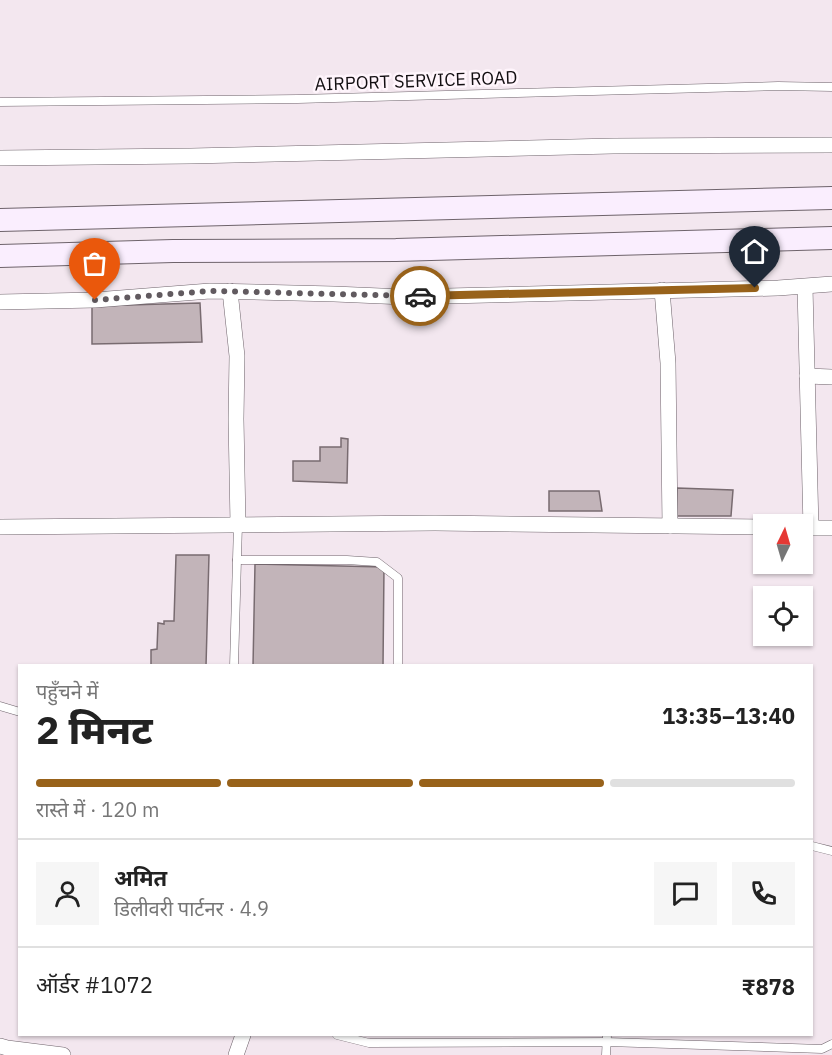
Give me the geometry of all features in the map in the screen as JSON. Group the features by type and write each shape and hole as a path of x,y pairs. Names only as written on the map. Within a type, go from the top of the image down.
{"street":[{"path":"0,158 613,146 832,145"},
{"path":"0,220 832,198"},
{"path":"0,256 173,251 556,247 832,238"},
{"path":"0,302 95,300 210,291 405,297 805,287 832,284"},
{"path":"805,287 806,514"},
{"path":"662,290 668,363 670,526"},
{"path":"230,291 237,356 238,524"},
{"path":"807,376 832,376"},
{"path":"0,527 435,523 753,527"},
{"path":"813,528 832,528"},
{"path":"236,1055 243,1036"},
{"path":"0,1046 63,1055"}],"lane":[{"name":"AIRPORT SERVICE ROAD","path":"0,102 298,99 778,86 832,87"},
{"path":"234,664 238,524"},
{"path":"237,560 377,562 398,578 398,664"},
{"path":"0,706 18,711"},
{"path":"813,846 832,851"},
{"path":"342,1036 369,1042 607,1039 822,1049 832,1044"},
{"path":"606,1055 607,1039"}],"building":[{"path":"200,303 202,342 92,344 92,306"},
{"path":"341,438 348,439 347,483 293,481 293,461 320,461 320,447 341,447"},
{"path":"677,488 733,490 731,516 677,516"},
{"path":"549,491 599,491 602,511 549,511"},
{"path":"176,555 209,555 206,664 151,664 151,650 157,649 158,623 174,621"},
{"path":"255,564 384,567 383,664 253,664"}],"way so far":[{"path":"95,300 210,291 420,296"}],"route":[{"path":"420,296 755,288"}]}
